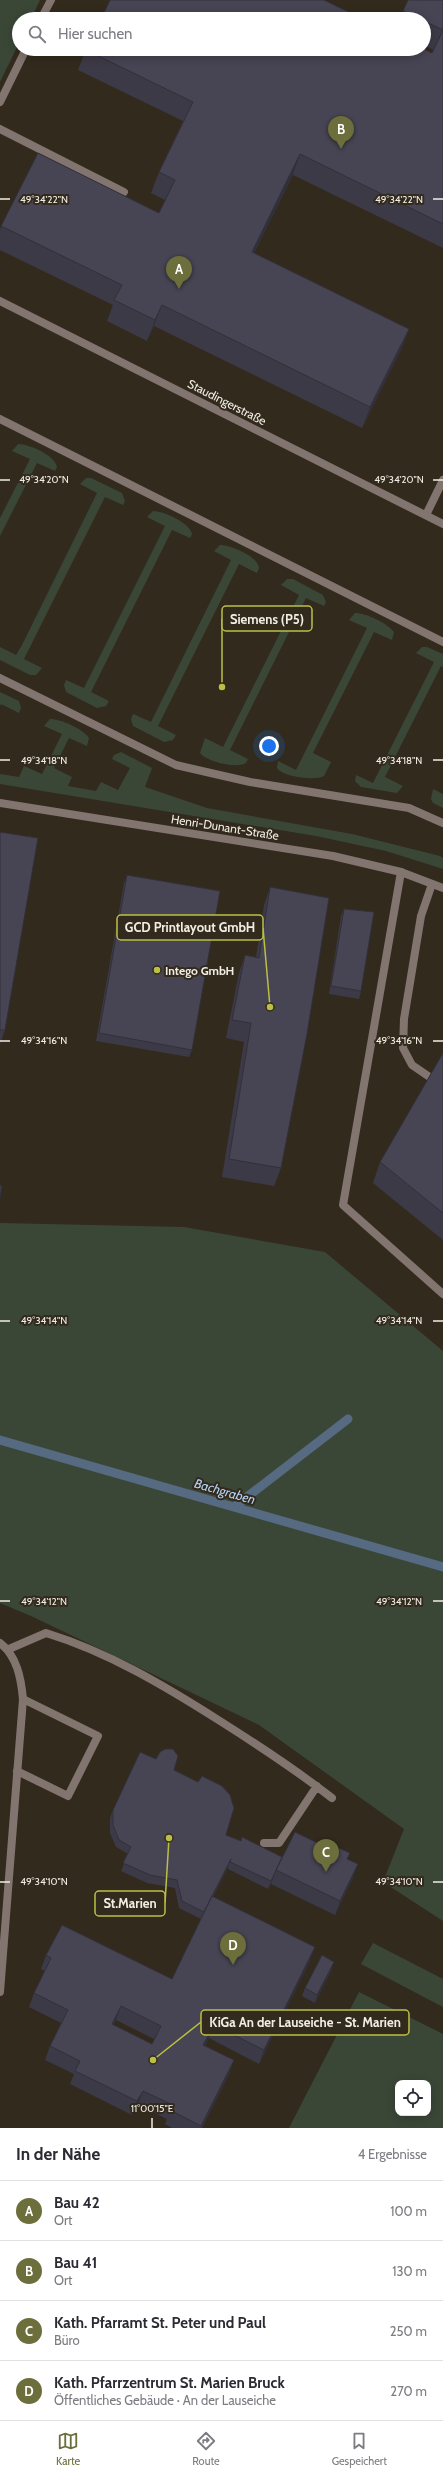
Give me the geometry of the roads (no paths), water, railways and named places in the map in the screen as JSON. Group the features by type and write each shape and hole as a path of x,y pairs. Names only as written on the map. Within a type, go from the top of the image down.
{"street":[{"path":"45,12 51,0"},
{"path":"0,102 23,56"},
{"path":"0,129 124,192"},
{"name":"Staudingerstraße","path":"0,301 443,524"},
{"path":"0,419 443,642"},
{"path":"426,515 443,480"},
{"path":"0,678 176,766 250,782 409,808 443,823"},
{"name":"Henri-Dunant-Straße","path":"0,803 333,856 401,872 443,888"},
{"path":"401,872 343,1205 443,1294"},
{"path":"431,1078 412,1065 403,1048 404,1019 421,916 432,884"},
{"path":"9,1649 46,1633 80,1644 179,1695 289,1764 332,1798"},
{"path":"0,1642 9,1649 20,1677 23,1699 2,1951 0,1992"},
{"path":"18,1771 68,1796 98,1736 23,1699"},
{"path":"264,1843 279,1843 317,1786"}],"waterway":[{"path":"234,1507 348,1419"},
{"name":"Bachgraben","path":"0,1440 443,1567"}],"place":[{"name":"Bau 41","path":"341,149"},
{"name":"Bau 42","path":"179,289"},
{"name":"Siemens (P5)","path":"222,687"},
{"name":"Intego GmbH","path":"157,970"},
{"name":"GCD Printlayout GmbH","path":"270,1007"},
{"name":"St.Marien","path":"169,1838"},
{"name":"Kath. Pfarramt St. Peter und Paul","path":"326,1872"},
{"name":"Kath. Pfarrzentrum St. Marien Bruck","path":"233,1965"},
{"name":"KiGa An der Lauseiche - St. Marien","path":"153,2060"}]}
